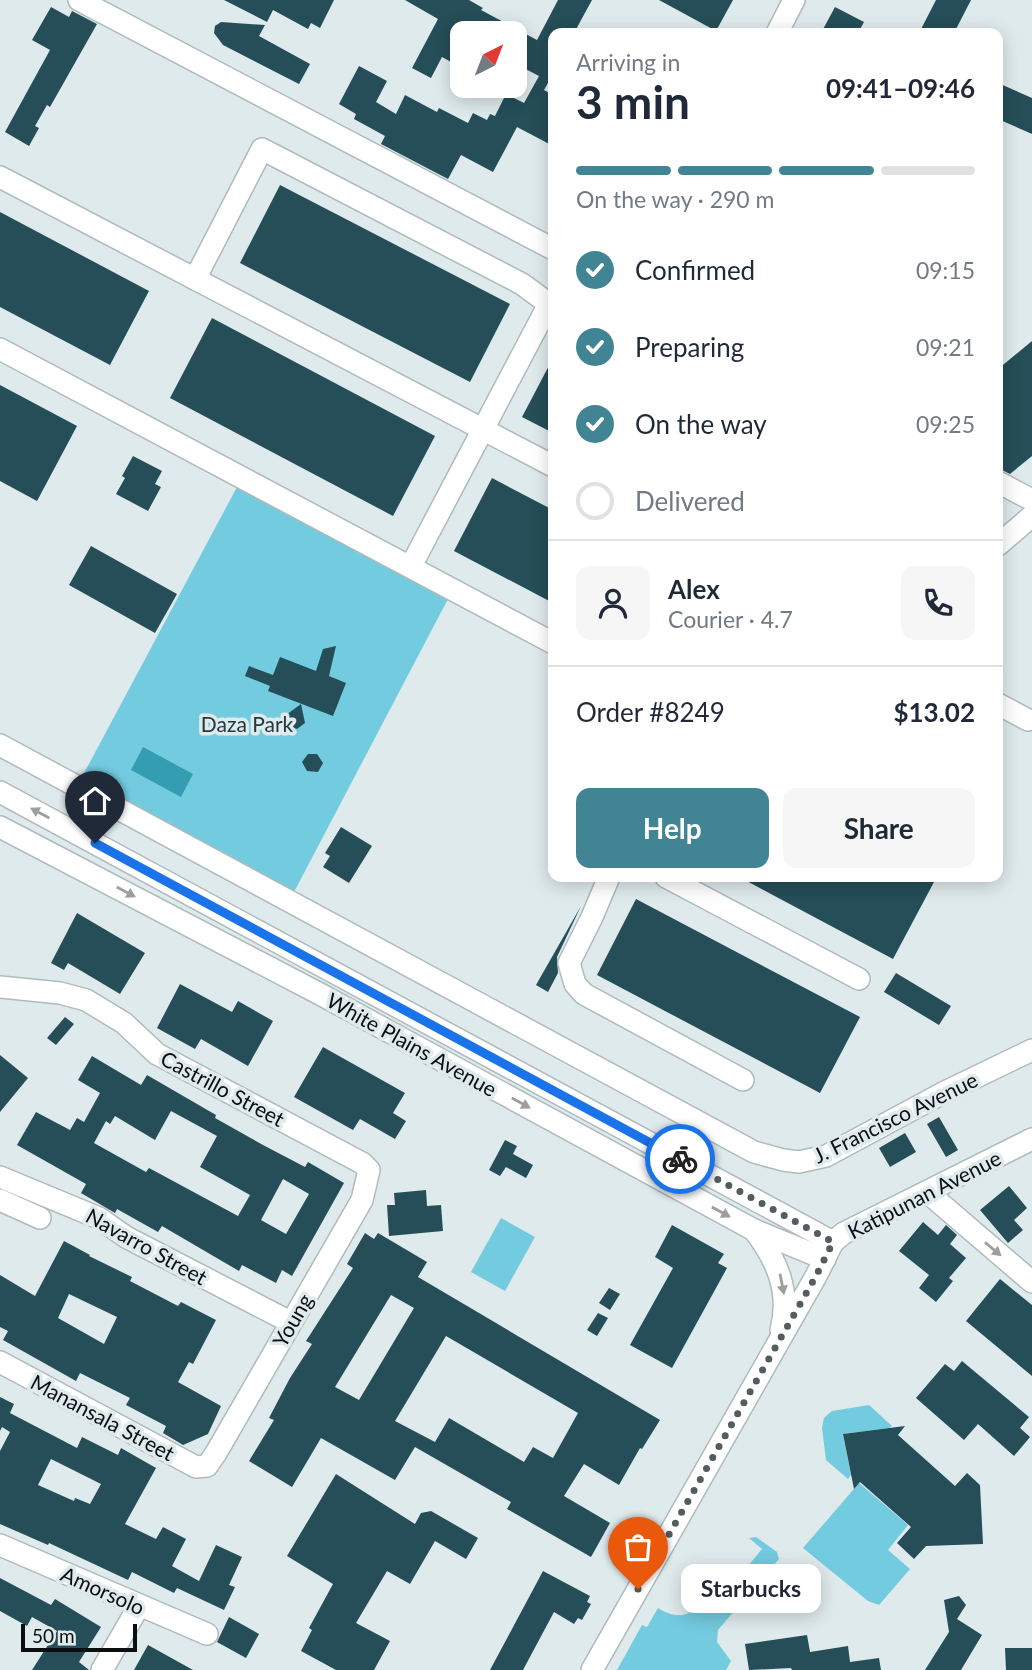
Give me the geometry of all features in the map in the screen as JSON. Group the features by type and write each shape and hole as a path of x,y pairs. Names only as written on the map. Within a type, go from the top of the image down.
{"street":[{"path":"79,0 548,246"},
{"path":"780,28 794,0"},
{"path":"195,279 262,149 522,284 548,304"},
{"path":"0,177 548,463"},
{"path":"411,566 548,311"},
{"path":"0,349 548,640"},
{"path":"1003,485 1032,500"},
{"path":"1003,541 1032,516"},
{"path":"1003,707 1028,720"},
{"name":"J. Francisco Avenue","path":"0,745 754,1152 799,1162 826,1156 943,1093 1032,1050"},
{"name":"White Plains Avenue","path":"0,792 332,970 829,1250"},
{"name":"White Plains Avenue","path":"0,827 320,993 754,1230 829,1250"},
{"path":"607,882 569,963 575,984 584,994 743,1080"},
{"path":"675,882 859,979"},
{"path":"320,993 332,970"},
{"name":"Castrillo Street","path":"0,987 60,993 86,1000 124,1023 157,1054 362,1163 369,1170"},
{"name":"Katipunan Avenue","path":"829,1250 844,1233 1032,1139"},
{"name":"Young","path":"206,1466 362,1200 369,1170"},
{"name":"Navarro Street","path":"0,1177 99,1218 126,1237 290,1322"},
{"path":"927,1192 1032,1282"},
{"path":"0,1200 40,1218"},
{"path":"754,1230 769,1249 782,1280 784,1318 777,1345"},
{"path":"592,1670 829,1250"},
{"name":"Manansala Street","path":"0,1362 196,1467 206,1466"},
{"name":"Amorsolo","path":"0,1545 207,1634"},
{"path":"102,1670 139,1606"}],"green space":[{"name":"Daza Park","path":"237,487 448,599 294,892 82,777"},
{"path":"501,1218 535,1237 505,1291 471,1272"},
{"path":"869,1405 892,1426 843,1434 851,1475 848,1479 826,1460 822,1428 824,1418 832,1411"},
{"path":"859,1483 908,1525 888,1550 910,1569 879,1605 868,1601 803,1548"},
{"path":"756,1537 777,1552 779,1559 718,1630 717,1642 731,1661 726,1670 617,1670 642,1625 647,1627 658,1608 668,1613 686,1614 706,1598 718,1582 728,1590 762,1549 749,1538"}],"shaded area":[{"path":"143,747 193,774 181,797 131,770"}],"building":[{"path":"224,0 334,0 320,28 311,23 308,29 273,10 267,22"},
{"path":"405,0 469,0 502,21 450,21 450,61 442,57 431,78 412,68 438,19"},
{"path":"558,0 592,0 577,28 548,28 548,83 544,90 548,92 548,143 517,127 493,172 461,155 448,179 381,144 385,136 354,119 356,114 339,104 359,66 387,81 376,102 396,114 405,95 437,112 439,108 468,123 473,113 487,120 490,114 495,116 504,98 514,98 524,103 539,76 527,70 527,35 537,40"},
{"path":"659,0 733,0 718,28 710,28"},
{"path":"936,0 971,0 957,28 922,28"},
{"path":"51,7 69,17 72,11 97,24 50,107 47,105 35,126 39,128 29,146 5,132 50,50 32,40"},
{"path":"835,7 864,22 861,28 824,28"},
{"path":"221,22 265,25 259,36 310,64 299,84 223,45 214,33 215,26"},
{"path":"1003,85 1032,98 1032,134 1003,121"},
{"path":"280,185 510,304 470,382 240,263"},
{"path":"0,212 149,291 110,365 0,307"},
{"path":"212,318 435,436 393,516 170,398"},
{"path":"1032,341 1032,456 1010,474 1003,470 1003,365"},
{"path":"548,368 548,430 522,417"},
{"path":"0,385 77,426 37,501 0,481"},
{"path":"133,456 162,471 155,484 161,487 148,511 116,494"},
{"path":"492,478 548,507 548,600 454,551"},
{"path":"91,546 177,594 155,633 69,585"},
{"path":"336,646 329,676 346,683 333,716 268,691 270,686 245,676 249,666 273,675 280,657 316,671 323,649"},
{"path":"301,704 305,723 297,729 287,725 286,715"},
{"path":"308,754 317,754 323,763 318,772 307,771 302,762"},
{"path":"341,827 372,846 349,883 323,867 330,856 325,853"},
{"path":"748,882 934,882 893,959"},
{"path":"636,899 860,1017 820,1093 597,975"},
{"path":"581,906 557,957 558,973 548,992 536,985"},
{"path":"77,913 145,953 120,994 68,963 64,970 51,963"},
{"path":"896,973 951,1006 939,1025 884,992"},
{"path":"180,984 232,1012 238,1001 273,1021 248,1066 201,1039 195,1049 157,1028"},
{"path":"65,1017 74,1024 56,1045 47,1038"},
{"path":"323,1047 405,1093 393,1113 406,1121 395,1139 360,1119 353,1130 294,1097"},
{"path":"0,1055 28,1078 0,1112"},
{"path":"92,1056 141,1085 147,1075 263,1145 305,1167 308,1162 344,1183 292,1276 282,1270 276,1283 242,1265 239,1271 162,1226 158,1232 117,1209 115,1213 81,1193 86,1184 17,1145 36,1112 70,1130 77,1118 84,1122 100,1093 78,1080","holes":["171,1111 217,1136 200,1167 250,1195 238,1216 149,1168 146,1172 94,1143 106,1121 110,1124 115,1116 155,1140","283,1179 309,1194 286,1234 261,1220"]},
{"path":"939,1117 958,1150 946,1157 927,1124"},
{"path":"905,1133 916,1152 890,1167 879,1148"},
{"path":"505,1140 517,1146 513,1154 533,1165 526,1178 506,1167 500,1176 489,1170"},
{"path":"1009,1186 1027,1208 1014,1220 1023,1230 1008,1243 980,1210"},
{"path":"426,1190 427,1206 441,1205 443,1231 389,1236 387,1205 395,1205 394,1193"},
{"path":"923,1222 938,1235 946,1225 957,1235 950,1244 966,1258 949,1278 953,1281 936,1302 919,1288 929,1275 899,1251"},
{"path":"672,1225 724,1254 718,1263 727,1268 672,1368 630,1345 673,1268 655,1257"},
{"path":"365,1233 374,1239 378,1233 427,1262 418,1277 660,1420 619,1485 584,1464 564,1496 610,1523 591,1557 507,1509 511,1502 415,1447 395,1480 321,1438 292,1487 249,1461 274,1420 269,1418 290,1378 312,1344 306,1341 353,1268 347,1264","holes":["391,1295 414,1308 359,1400 335,1387","446,1336 578,1413 553,1458 533,1447 524,1462 449,1418 435,1442 395,1421"]},
{"path":"64,1241 132,1277 130,1281 178,1306 181,1302 216,1320 193,1364 189,1362 178,1382 221,1406 208,1434 183,1445 163,1433 166,1426 126,1405 130,1398 80,1373 76,1381 3,1340 8,1331 0,1327 0,1275 35,1296","holes":["69,1294 117,1317 104,1344 58,1318"]},
{"path":"1000,1279 1032,1305 1032,1376 966,1321"},
{"path":"609,1288 620,1294 610,1310 599,1303"},
{"path":"598,1313 608,1318 597,1336 587,1330"},
{"path":"962,1361 1029,1417 1020,1428 1030,1437 1014,1456 978,1424 964,1440 916,1398 945,1364 954,1371"},
{"path":"0,1397 14,1404 10,1413 77,1448 82,1437 118,1455 121,1448 156,1468 125,1524 156,1539 163,1527 186,1539 172,1566 199,1581 216,1545 242,1557 229,1585 235,1587 224,1610 177,1588 174,1593 132,1572 128,1580 49,1543 48,1545 0,1524 0,1451 10,1432 2,1427 0,1431","holes":["51,1459 101,1484 90,1504 75,1498 74,1501 38,1485"]},
{"path":"905,1426 898,1435 955,1486 967,1473 980,1485 983,1544 926,1546 914,1559 897,1543 911,1527 860,1482 854,1489 843,1434"},
{"path":"336,1474 415,1524 421,1513 431,1511 478,1538 466,1559 435,1541 410,1584 387,1571 356,1623 390,1641 374,1670 336,1670 301,1651 312,1630 309,1628 333,1584 287,1556"},
{"path":"543,1571 590,1596 587,1602 591,1604 582,1620 578,1618 574,1624 554,1612 523,1670 490,1670"},
{"path":"0,1578 51,1605 55,1599 101,1627 79,1662 89,1670 32,1670 57,1631 32,1617 27,1626 0,1611"},
{"path":"959,1596 966,1605 957,1619 982,1635 961,1670 925,1670 949,1632 944,1600"},
{"path":"229,1617 259,1634 246,1658 217,1642"},
{"path":"807,1635 810,1652 848,1646 850,1662 879,1658 881,1670 749,1670 745,1644"},
{"path":"148,1645 193,1670 134,1670"},
{"path":"1005,1648 1032,1648 1032,1670 1006,1670"}],"way so far":[{"path":"638,1589 833,1242 680,1159"}],"place":[{"name":"Starbucks","path":"638,1589"}],"route":[{"path":"95,843 680,1159"}]}
